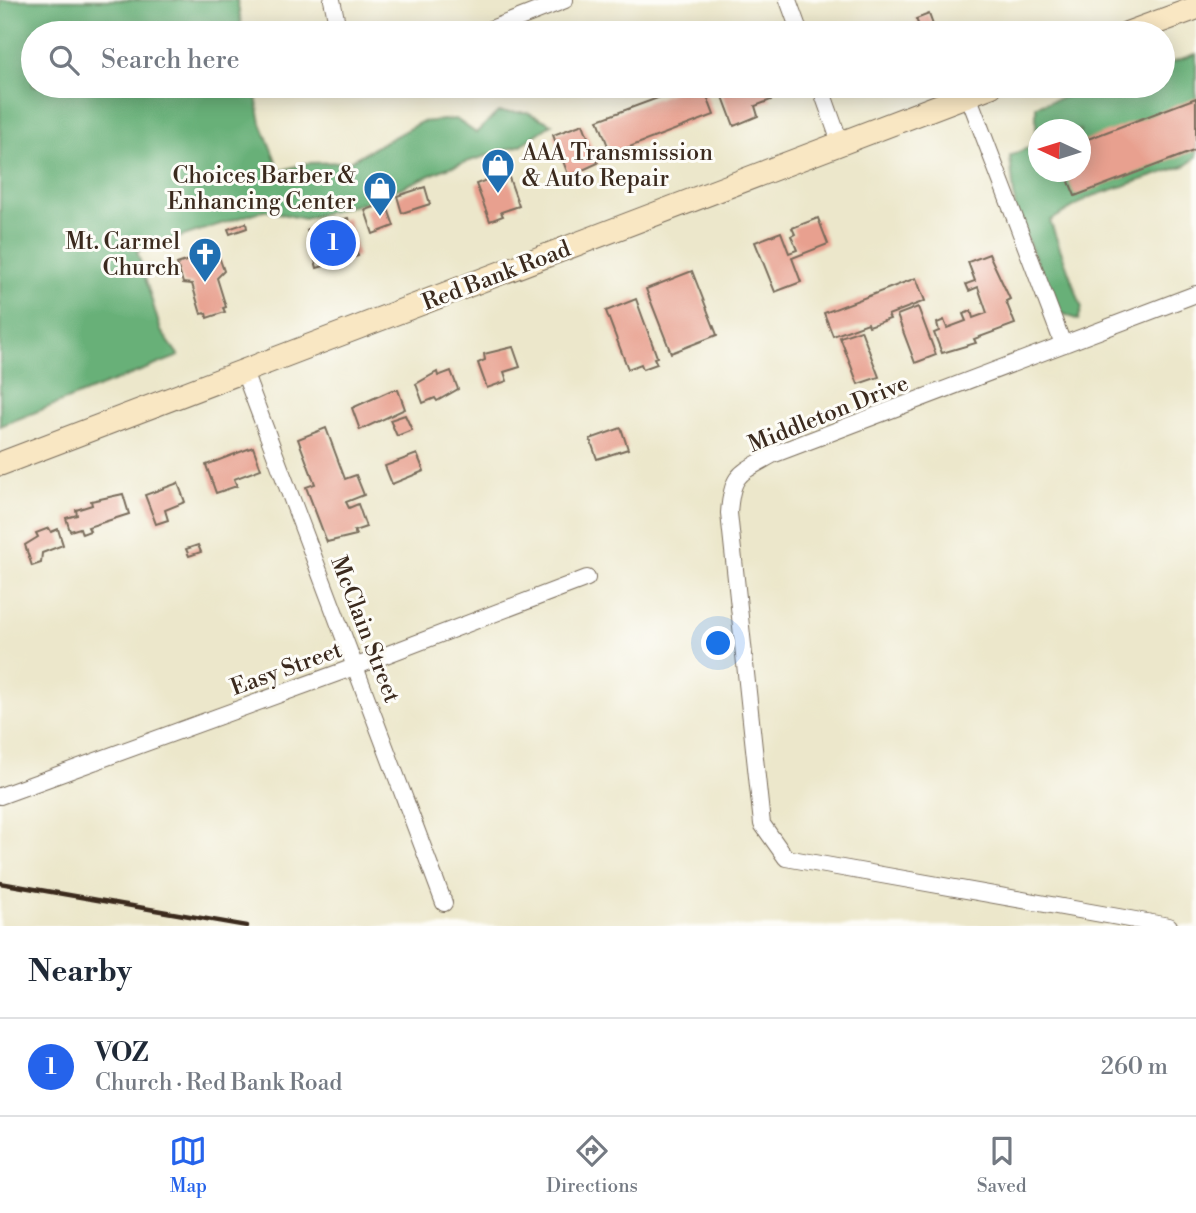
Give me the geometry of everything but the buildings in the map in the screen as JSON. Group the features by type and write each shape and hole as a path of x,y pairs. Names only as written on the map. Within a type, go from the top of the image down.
{"main road":[{"path":"1161,21 1196,8"},
{"name":"Red Bank Road","path":"0,464 960,98"}],"street":[{"path":"332,0 336,21"},
{"path":"788,0 796,21"},
{"path":"510,21 556,2"},
{"path":"824,98 841,145"},
{"path":"969,98 985,147 1063,344"},
{"name":"Middleton Drive","path":"1169,926 786,858 772,842 762,824 729,513 730,493 737,476 772,455 1196,294"},
{"name":"McClain Street","path":"244,372 357,666 444,903"},
{"name":"Easy Street","path":"0,796 357,666 587,578"}],"green space":[{"path":"0,0 237,0 241,21 21,21 21,98 256,98 261,123 280,171 307,163 348,162 421,122 456,119 476,133 498,112 527,112 552,124 521,145 444,169 373,200 304,219 264,210 137,251 161,331 179,356 0,426"},
{"path":"1196,54 1196,157 1187,165 1090,197 1050,221 1082,308 1078,320 1059,312 1016,214 1010,156 1028,147 1028,182 1091,182 1091,119 1036,119 1036,106 1061,98 1175,98 1175,61"}],"railway":[{"path":"0,883 247,926"}],"place":[{"name":"AAA Transmission & Auto Repair","path":"498,195"},
{"name":"Choices Barber & Enhancing Center","path":"380,218"},
{"name":"VOZ","path":"333,243"},
{"name":"Mt. Carmel Church","path":"205,284"}]}
